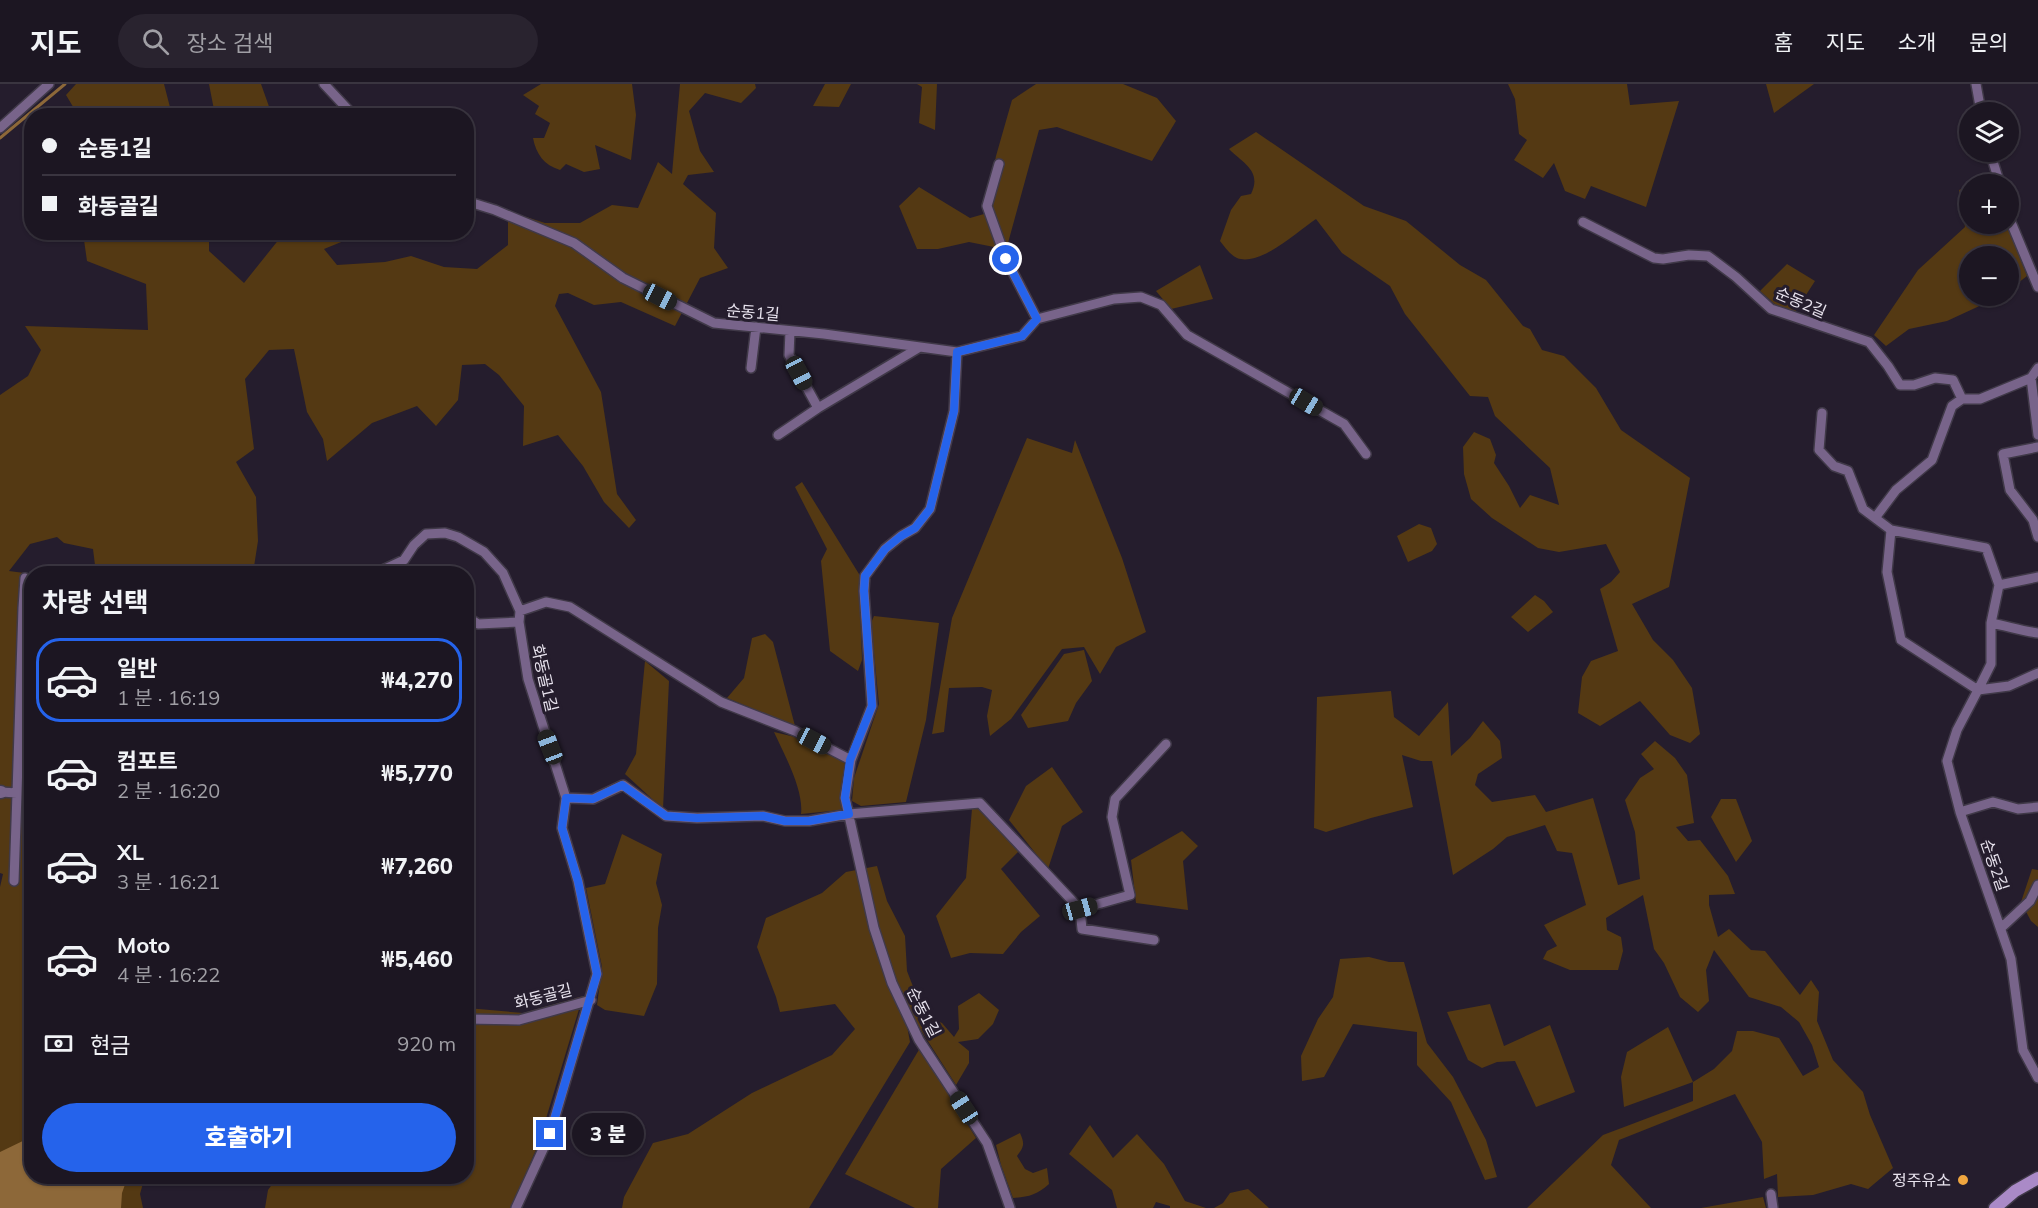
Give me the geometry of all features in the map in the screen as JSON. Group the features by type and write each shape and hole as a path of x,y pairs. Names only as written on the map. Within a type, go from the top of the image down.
{"main road":[{"path":"1995,1208 2038,1168"},
{"path":"2015,1191 2038,1178"}],"street":[{"path":"0,128 50,84"},
{"path":"324,84 346,108"},
{"path":"1976,84 1980,102"},
{"path":"999,164 987,206 1006,259 1037,319 1114,299 1141,297 1161,305 1187,335 1344,424 1366,454"},
{"name":"순동1길","path":"474,203 574,243 623,278 714,323 957,352 1022,336 1037,319"},
{"name":"순동2길","path":"1583,222 1654,258 1708,256 1736,277 1771,309 1869,342 1900,385 1914,385 1935,378 1953,380 1962,399"},
{"path":"2016,234 2038,287"},
{"path":"751,368 756,327"},
{"path":"790,331 789,355 818,408"},
{"path":"778,435 818,408 920,347"},
{"name":"순동1길","path":"957,352 954,411 930,509 915,528 885,549 865,576 864,591 872,706 850,760 845,798 874,928 892,983 920,1040 987,1143 1010,1208"},
{"path":"1875,518 1896,490 1932,460 1952,406 1962,399 1980,399 2031,378 2038,368"},
{"path":"2031,378 2038,435"},
{"path":"1822,413 1819,450 1834,466 1848,471 1863,509 1891,530 1986,548 1999,585 2038,575"},
{"path":"2038,447 2003,454 2010,490 2033,520 2038,537"},
{"path":"1891,530 1887,572 1900,640 1978,690 2009,686 2038,673"},
{"name":"화동골1길","path":"391,566 404,560 414,545 426,534 445,533 458,537 484,552 503,573 520,611 519,622 528,679 566,798"},
{"name":"순동2길","path":"1999,585 1990,623 1991,664 1957,730 1947,761 1960,812 2011,959 2023,1050 2038,1078"},
{"path":"520,611 546,602 570,607 721,702 795,731 850,760"},
{"path":"474,621 478,624 519,622"},
{"path":"1990,623 2016,628 2022,632 2038,633"},
{"path":"14,881 24,664"},
{"path":"1080,909 1130,895 1112,817 1115,799 1166,744"},
{"path":"566,798 593,799 622,785 666,816 697,818 763,816 785,821 809,821 849,814 980,804 1080,909 1082,929 1154,939"},
{"path":"1,792 17,793"},
{"name":"화동골길","path":"516,1208 550,1134 597,974 578,881 562,828 566,798"},
{"path":"1960,812 1993,802 2018,809 2038,807"},
{"name":"순동2길","path":"2001,928 2019,914 2030,901 2038,885"},
{"name":"화동골길","path":"474,1019 519,1020 591,1000"},
{"path":"1771,1194 1773,1208"}],"shaded area":[{"path":"76,84 164,84 170,108 74,108 66,95"},
{"path":"209,84 261,84 270,108 214,108"},
{"path":"541,84 632,84 636,115 631,160 595,145 600,169 584,172 566,164 560,170 545,162 536,149 533,138 544,138 550,123 535,114 539,106 523,95"},
{"path":"680,84 755,84 756,88 741,103 705,93 689,111 700,151 714,172 688,175 683,184 716,213 714,248 728,268 700,278 675,326 621,302 594,305 568,293 559,294 555,306 601,392 617,494 636,520 629,528 604,502 583,466 558,435 523,446 524,406 499,375 485,364 462,365 458,400 436,426 417,406 372,423 327,461 323,439 307,412 294,349 269,350 245,379 254,449 236,462 256,497 258,541 254,566 95,566 93,549 64,543 57,537 30,544 9,571 24,573 24,1184 143,1184 140,1194 143,1208 0,1208 0,887 3,874 0,873 0,395 28,376 41,350 25,326 148,330 146,284 87,261 84,240 209,240 209,251 244,283 278,240 346,240 324,249 337,265 385,262 411,256 444,267 477,269 508,245 508,222 511,212 545,223 580,223 612,205 638,208 658,162 672,174"},
{"path":"825,84 851,84 839,107 813,106"},
{"path":"917,84 937,84 935,130 919,123 922,87"},
{"path":"1036,84 1123,84 1157,98 1176,121 1152,161 1057,127 1039,130 1008,243 994,247 969,242 938,249 917,249 899,206 919,187 970,218 984,214 996,156 1012,100"},
{"path":"1508,84 1627,84 1630,105 1679,101 1646,207 1591,186 1585,199 1565,191 1554,163 1543,178 1514,160 1527,140 1519,134 1515,99"},
{"path":"1766,84 1814,84 1774,113"},
{"path":"1256,132 1364,206 1406,221 1460,265 1486,280 1523,326 1530,329 1542,350 1564,356 1596,388 1621,430 1690,478 1669,587 1632,604 1653,640 1673,660 1692,688 1700,734 1690,743 1670,735 1640,701 1600,726 1578,713 1582,677 1591,661 1618,651 1600,589 1620,572 1606,544 1559,552 1538,548 1492,518 1471,499 1464,474 1463,447 1474,432 1490,439 1496,455 1494,463 1520,508 1530,495 1559,505 1550,468 1495,416 1488,397 1470,396 1405,314 1390,286 1342,253 1316,219 1278,246 1257,257 1237,258 1220,241 1231,210 1241,196 1251,194 1254,186 1250,168 1229,149"},
{"path":"1959,232 2011,234 2015,246 1959,246 1959,306 1979,306 1947,321 1909,329 1886,346 1874,335 1918,270"},
{"path":"2019,255 2027,276 2019,282"},
{"path":"1787,264 1815,281 1795,312 1778,307 1760,291"},
{"path":"1200,265 1213,299 1171,309 1156,291"},
{"path":"1027,438 1072,453 1075,440 1122,558 1146,632 1116,647 1100,674 1084,647 1062,649 1011,719 990,736 987,716 992,690 982,687 949,688 944,732 932,734 952,618"},
{"path":"802,482 859,574 862,660 858,671 830,651 821,561 827,549 795,487"},
{"path":"1419,524 1431,528 1437,544 1432,551 1408,562 1397,536"},
{"path":"1535,595 1544,601 1553,612 1528,632 1511,617"},
{"path":"874,616 939,623 926,720 906,802 861,806 852,801 854,778 879,704 871,623"},
{"path":"765,634 773,642 795,726 727,698 744,678 752,638"},
{"path":"1084,650 1092,681 1076,703 1068,721 1028,728 1021,715 1064,654"},
{"path":"645,661 669,681 663,809 625,774 636,754"},
{"path":"1391,691 1394,717 1419,736 1448,702 1451,756 1470,738 1483,721 1500,741 1502,758 1478,774 1475,785 1492,802 1535,795 1546,812 1593,798 1618,885 1640,879 1635,832 1625,800 1640,778 1654,769 1641,754 1655,741 1675,758 1687,775 1694,823 1676,827 1688,841 1700,840 1728,876 1735,894 1709,895 1709,905 1718,937 1729,929 1751,950 1765,951 1800,995 1811,980 1819,992 1817,1021 1833,1060 1863,1092 1870,1115 1893,1168 1868,1189 1851,1184 1813,1195 1778,1197 1777,1174 1764,1179 1762,1142 1735,1094 1619,1140 1611,1165 1651,1208 1527,1208 1603,1135 1693,1101 1693,1082 1714,1069 1732,1051 1737,1031 1753,1031 1779,1038 1803,1076 1819,1067 1812,1045 1799,1022 1781,1007 1749,997 1714,950 1706,970 1709,1001 1698,1012 1680,997 1664,963 1654,949 1643,895 1606,918 1607,930 1621,937 1623,951 1618,970 1570,970 1543,959 1547,951 1557,946 1544,925 1586,905 1572,853 1557,851 1545,825 1507,837 1453,875 1432,761 1421,761 1402,755 1413,807 1326,832 1314,828 1317,697"},
{"path":"774,732 795,737 845,763 841,810 801,814 796,783"},
{"path":"1052,767 1083,812 1062,826 1048,869 1009,820 1026,786"},
{"path":"1721,799 1736,799 1752,841 1736,862 1711,817"},
{"path":"978,807 1019,851 1001,869 1040,916 1021,932 1003,954 970,953 951,958 936,916 966,878 972,809"},
{"path":"1182,831 1198,846 1183,861 1188,910 1136,903 1131,860"},
{"path":"622,834 662,854 656,883 662,905 658,928 657,984 644,1016 605,1010 597,1005 602,967 586,888 605,884"},
{"path":"877,866 887,901 905,936 907,971 924,1015 942,1023 954,1037 959,1029 958,1006 979,993 999,1010 993,1024 978,1039 958,1042 969,1051 969,1063 956,1085 915,1021 907,1026 910,1042 809,1208 622,1208 624,1197 653,1143 688,1134 752,1093 832,1055 855,1029 835,1004 780,1012 757,947 766,918 822,893 846,872"},
{"path":"2032,869 2038,870 2038,927 2031,921 2021,902"},
{"path":"1369,957 1389,962 1404,962 1427,1043 1453,1077 1486,1140 1497,1177 1485,1180 1451,1102 1417,1065 1417,1032 1353,1024 1324,1077 1302,1081 1301,1056 1318,1019 1333,997 1340,959"},
{"path":"583,996 538,1145 511,1208 265,1208 268,1190 272,1184 474,1184 474,1009 523,1013"},
{"path":"1490,1004 1504,1046 1550,1025 1575,1092 1536,1107 1515,1061 1497,1062 1482,1068 1468,1060 1447,1012"},
{"path":"1668,1027 1693,1082 1624,1107 1621,1077 1627,1052"},
{"path":"920,1048 976,1138 941,1169 938,1208 915,1208 845,1174"},
{"path":"1090,1125 1113,1158 1137,1134 1164,1164 1185,1201 1206,1208 1170,1208 1170,1206 1156,1202 1153,1208 1117,1208 1112,1190 1069,1154"},
{"path":"1020,1133 1023,1145 1017,1156 1025,1169 1033,1173 1047,1168 1049,1184 1032,1195 1013,1198 996,1145"},
{"path":"24,1140 24,1184 125,1184 121,1208 0,1208 0,1152"},
{"path":"1248,1189 1269,1208 1214,1208 1223,1203 1230,1193"},
{"path":"1763,1197 1766,1208 1701,1208"}],"waterway":[{"path":"36,108 65,84"},
{"path":"0,138 24,118"}],"place":[{"name":"정주유소","path":"1963,1180"}],"route":[{"path":"550,1134 597,974 578,881 562,828 566,798 593,799 622,785 666,816 697,818 763,816 785,821 809,821 849,814 845,798 850,760 872,706 864,591 865,576 885,549 915,528 930,509 954,411 957,352 1022,336 1037,319 1006,259"}]}
